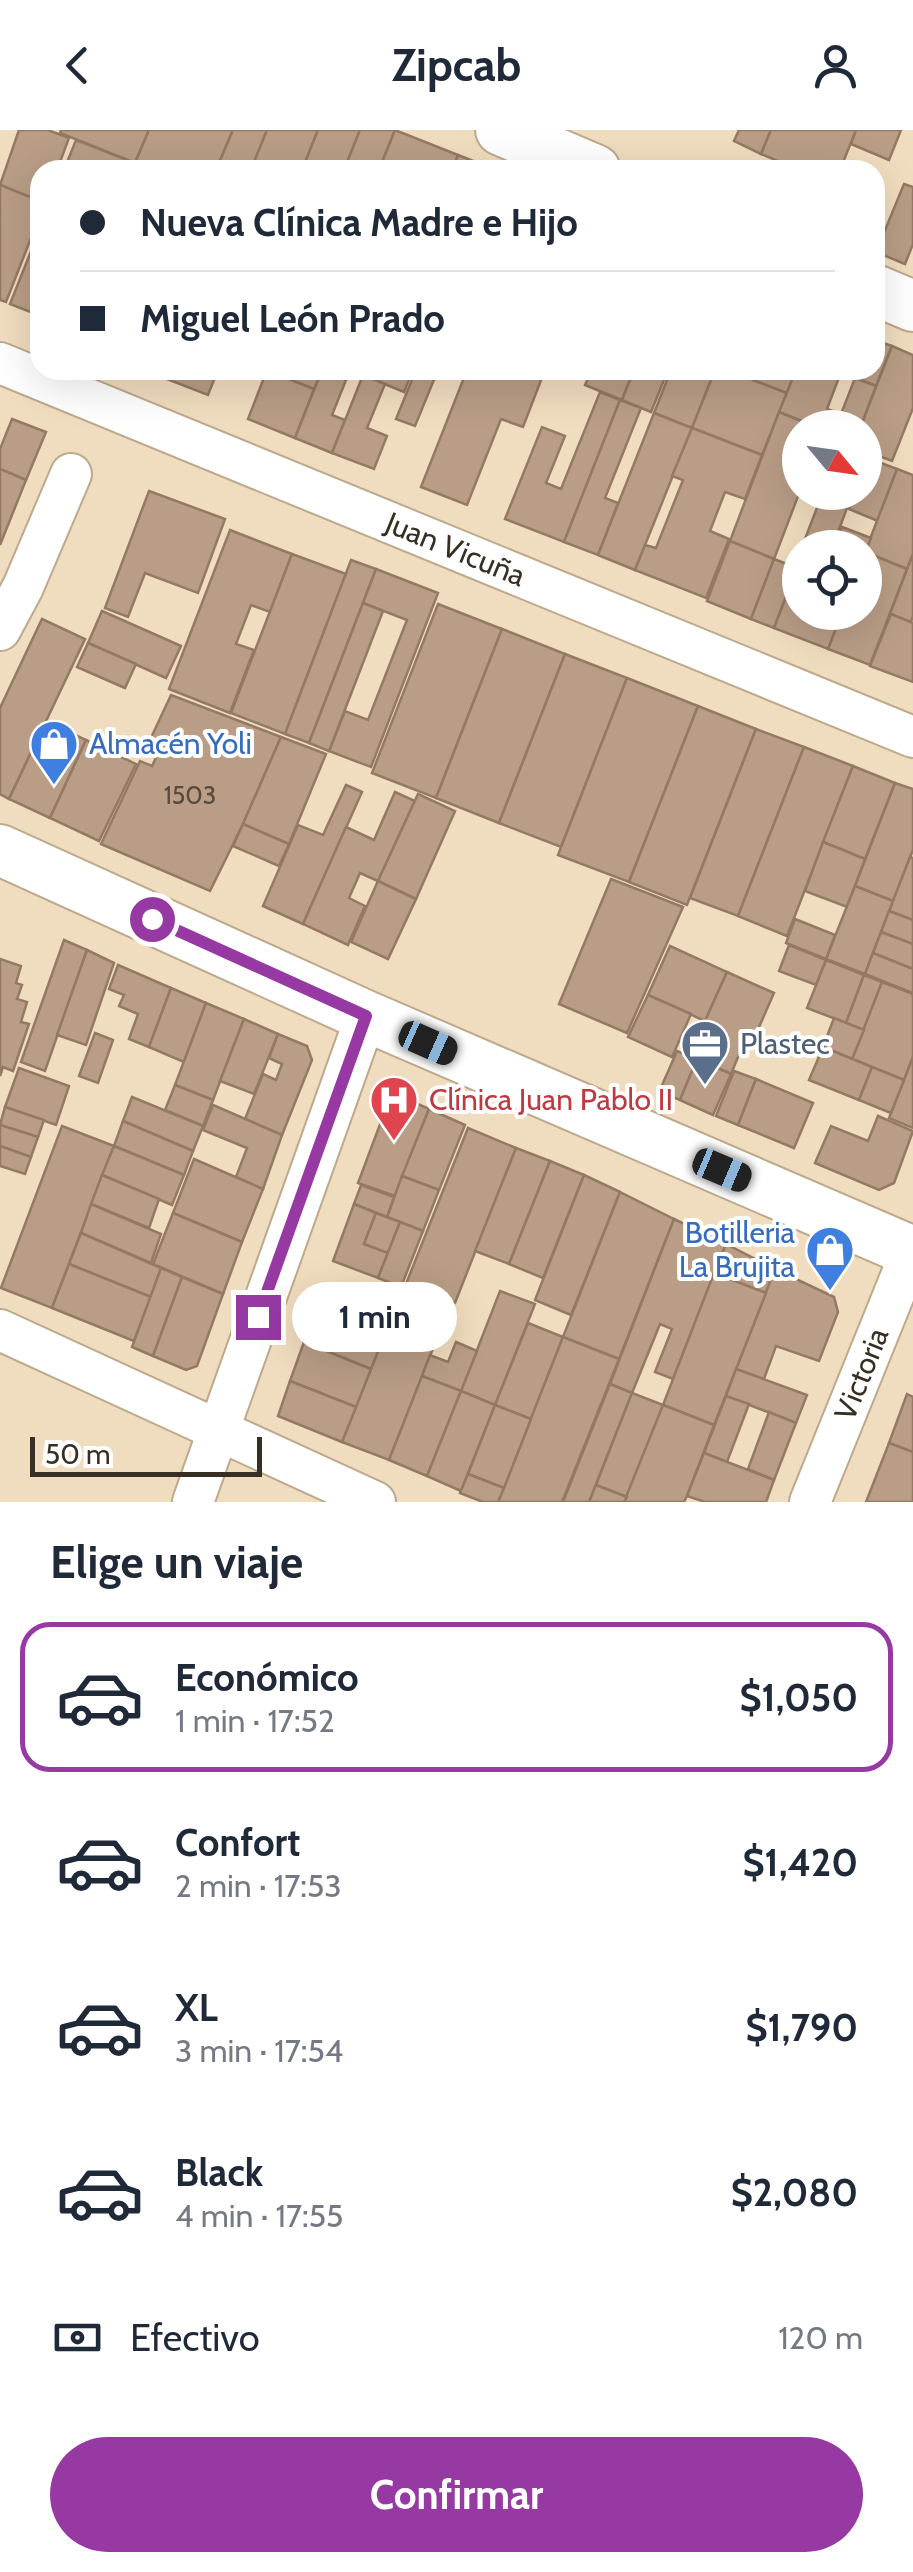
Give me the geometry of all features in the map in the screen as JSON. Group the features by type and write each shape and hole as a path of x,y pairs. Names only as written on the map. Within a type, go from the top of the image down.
{"main road":[{"path":"501,130 571,160"},
{"path":"885,294 913,306"},
{"path":"0,850 366,1016 912,1250"}],"street":[{"name":"Juan Vicuña","path":"0,363 30,375"},
{"name":"Juan Vicuña","path":"42,380 913,737"},
{"path":"0,630 23,588 71,474"},
{"path":"193,1502 366,1016"},
{"name":"Victoria","path":"810,1502 912,1250"},
{"path":"0,1330 375,1502"}],"building":[{"path":"19,130 48,130 69,138 61,160 30,160 30,197 0,185"},
{"path":"61,130 149,130 136,160 60,133"},
{"path":"149,130 233,130 220,160 136,160"},
{"path":"233,130 267,130 255,160 220,160"},
{"path":"267,130 318,130 306,160 255,160"},
{"path":"318,130 360,130 348,160 306,160"},
{"path":"360,130 395,130 383,160 348,160"},
{"path":"395,130 458,155 456,160 383,160"},
{"path":"739,130 771,130 761,154 734,141"},
{"path":"771,130 856,130 844,160 775,160 761,154"},
{"path":"856,130 901,130 889,160 851,144"},
{"path":"76,140 127,160 68,160"},
{"path":"904,184 913,187 913,244 905,264 885,256 885,230"},
{"path":"0,185 30,197 30,241 6,302 0,300"},
{"path":"30,254 30,312 10,304"},
{"path":"885,344 892,346 885,364"},
{"path":"892,346 913,355 913,408 892,461 882,457 882,410 867,410 879,380 885,380 885,364"},
{"path":"169,380 214,380 208,395"},
{"path":"263,380 292,380 314,389 295,438 248,419"},
{"path":"292,380 318,380 314,389"},
{"path":"318,380 346,380 332,415 345,420 332,453 295,438"},
{"path":"361,380 385,384 367,428 387,436 374,469 332,453"},
{"path":"375,380 409,380 404,392"},
{"path":"412,380 434,380 415,426 396,419"},
{"path":"463,380 541,380 523,427 501,419 467,505 421,487"},
{"path":"587,380 630,380 622,400 585,385"},
{"path":"630,380 664,380 651,412 622,400"},
{"path":"667,380 711,380 692,428 654,413"},
{"path":"711,380 754,380 787,393 762,455 692,428"},
{"path":"753,380 792,380 787,393"},
{"path":"792,380 838,380 830,410 782,410 779,412"},
{"path":"854,380 876,386 867,410 843,410"},
{"path":"600,392 620,400 564,542 505,519 542,427 565,436 546,483 561,489"},
{"path":"620,400 641,408 605,498 618,503 598,555 564,542"},
{"path":"779,412 782,510 793,510 774,559 730,541"},
{"path":"654,413 692,428 635,570 598,555"},
{"path":"12,419 46,432 26,480 0,469 0,449"},
{"path":"692,428 762,455 745,499 725,492 710,531 729,539 706,598 635,570 645,545 656,548 683,480 672,476"},
{"path":"882,463 897,469 878,521 851,510 882,510"},
{"path":"0,469 26,480 0,545"},
{"path":"897,469 913,475 913,554 907,569 882,559 882,530 873,530"},
{"path":"149,491 225,519 198,593 145,573 128,617 105,608"},
{"path":"816,510 846,510 839,530 808,530"},
{"path":"230,530 292,554 270,612 251,605 236,644 254,650 230,713 169,689"},
{"path":"730,541 774,559 751,619 707,601"},
{"path":"292,554 346,574 285,734 231,713"},
{"path":"913,554 913,616 911,622 890,614"},
{"path":"774,559 782,562 782,607 774,628 751,619"},
{"path":"882,559 907,569 870,665 828,649 835,630 882,630"},
{"path":"351,560 376,569 309,743 285,734"},
{"path":"376,569 438,593 371,767 329,751 345,711 368,720 407,620 363,603"},
{"path":"363,603 383,611 329,751 309,743"},
{"path":"438,604 502,629 436,798 372,773"},
{"path":"782,607 782,630 835,630 828,649 774,628"},
{"path":"102,611 181,646 166,678 88,643"},
{"path":"891,614 913,623 913,682 870,666"},
{"path":"42,619 85,639 9,799 0,794 0,708"},
{"path":"502,629 565,654 499,823 436,798"},
{"path":"88,643 136,664 125,688 77,667"},
{"path":"565,654 627,678 561,847 499,823"},
{"path":"627,678 698,706 629,882 558,855"},
{"path":"171,695 281,737 210,891 101,844 140,761 152,766 161,747 149,742"},
{"path":"698,706 756,729 687,905 629,882"},
{"path":"46,721 86,740 50,818 9,799"},
{"path":"756,729 804,747 738,916 690,898"},
{"path":"281,737 326,754 289,844 243,824"},
{"path":"86,740 136,764 99,841 50,818"},
{"path":"804,747 853,766 787,936 738,916"},
{"path":"853,766 895,783 865,859 823,842"},
{"path":"895,783 913,789 913,850 893,901 855,886"},
{"path":"346,785 362,792 303,924 263,906 298,825 323,835"},
{"path":"395,792 415,801 378,881 360,873 349,898 365,906 348,945 303,924 346,827 374,840"},
{"path":"418,794 455,811 416,899 378,881"},
{"path":"243,824 289,844 279,866 233,846"},
{"path":"823,842 865,859 847,907 805,891"},
{"path":"910,857 913,858 913,920 889,911"},
{"path":"611,879 683,907 627,1033 559,1004"},
{"path":"378,881 416,899 388,959 351,942"},
{"path":"855,886 893,901 865,974 826,959"},
{"path":"889,911 913,920 913,944 881,932"},
{"path":"795,919 835,935 826,959 786,943"},
{"path":"881,932 913,944 913,969 873,953"},
{"path":"64,940 87,950 45,1071 21,1062"},
{"path":"789,945 826,960 816,985 779,971"},
{"path":"670,946 727,972 705,1021 648,995"},
{"path":"87,950 114,963 86,1045 57,1035"},
{"path":"873,953 913,969 913,993 865,974"},
{"path":"0,959 21,966 16,983 22,985 17,999 27,1002 21,1022 29,1024 13,1071 3,1067 0,1076"},
{"path":"826,960 864,975 846,1023 807,1008"},
{"path":"118,965 171,988 149,1047 129,1039 138,1014 119,1006 124,995 109,989"},
{"path":"727,972 774,993 752,1043 745,1040 731,1074 697,1059 712,1024 705,1021"},
{"path":"864,975 882,982 864,1030 846,1023"},
{"path":"882,982 913,994 913,1057 904,1080 852,1059"},
{"path":"171,988 206,1003 184,1062 149,1047"},
{"path":"648,995 691,1014 672,1057 628,1037"},
{"path":"206,1003 244,1019 213,1100 175,1085"},
{"path":"834,1018 864,1030 852,1059 823,1047"},
{"path":"244,1019 278,1034 254,1094 220,1081"},
{"path":"95,1033 113,1040 98,1083 79,1076"},
{"path":"278,1034 307,1046 312,1060 282,1135 245,1119 263,1074 276,1080 282,1064 269,1058"},
{"path":"823,1047 872,1067 859,1100 809,1080"},
{"path":"677,1051 697,1059 680,1100 659,1092"},
{"path":"913,1057 913,1128 889,1118"},
{"name":"Plastec","path":"697,1059 731,1074 713,1115 680,1100"},
{"path":"872,1067 904,1080 891,1113 859,1100"},
{"path":"19,1068 69,1086 56,1125 5,1107"},
{"path":"734,1071 756,1079 738,1125 716,1116"},
{"path":"756,1079 813,1103 794,1148 738,1125"},
{"path":"175,1085 213,1100 203,1126 165,1110"},
{"path":"132,1097 203,1126 193,1151 123,1121"},
{"name":"Clínica Juan Pablo II","path":"402,1097 429,1109 395,1196 358,1183 388,1103"},
{"path":"213,1105 282,1135 263,1189 236,1177 247,1148 203,1130"},
{"path":"5,1107 44,1120 38,1137 0,1125"},
{"path":"429,1109 465,1125 439,1190 402,1176"},
{"path":"878,1116 913,1131 894,1183 879,1190 815,1163 831,1126 868,1141"},
{"path":"123,1121 193,1151 184,1175 114,1146"},
{"path":"0,1125 38,1137 31,1157 0,1146"},
{"path":"62,1126 114,1146 52,1308 1,1288"},
{"path":"468,1128 516,1148 455,1303 406,1284"},
{"path":"0,1146 31,1157 25,1174 0,1166"},
{"path":"114,1146 184,1175 172,1205 102,1175"},
{"path":"516,1148 550,1161 509,1264 475,1251"},
{"path":"194,1159 263,1189 242,1242 173,1213"},
{"path":"550,1161 584,1175 543,1278 509,1264"},
{"path":"102,1175 159,1199 149,1228 91,1204"},
{"path":"584,1175 620,1192 571,1315 535,1300"},
{"path":"402,1176 439,1190 423,1231 387,1217"},
{"path":"361,1185 394,1197 387,1217 354,1204"},
{"path":"620,1192 674,1219 619,1359 563,1337"},
{"path":"91,1204 161,1234 151,1263 81,1233"},
{"path":"354,1204 376,1213 364,1244 388,1253 378,1278 333,1261"},
{"path":"173,1213 242,1242 223,1294 153,1264"},
{"path":"376,1213 400,1222 388,1253 364,1244"},
{"path":"674,1219 726,1244 673,1379 655,1372 672,1329 660,1324 632,1393 610,1384"},
{"path":"400,1222 423,1231 401,1287 378,1278"},
{"path":"81,1233 161,1268 151,1297 69,1264"},
{"path":"726,1244 775,1269 766,1293 714,1273"},
{"path":"69,1264 151,1297 134,1341 52,1308"},
{"path":"161,1268 182,1277 153,1356 132,1347"},
{"path":"775,1269 834,1297 838,1312 819,1361 776,1346 764,1379 736,1369"},
{"path":"714,1273 766,1293 714,1425 663,1405"},
{"path":"182,1277 223,1294 197,1366 186,1370 153,1356"},
{"path":"500,1291 535,1304 495,1405 461,1391"},
{"path":"418,1296 449,1308 389,1460 342,1442 393,1313 409,1319"},
{"path":"319,1301 387,1328 371,1369 304,1342"},
{"path":"528,1323 563,1337 531,1419 495,1405"},
{"path":"563,1337 619,1359 562,1502 498,1502"},
{"path":"304,1342 371,1369 356,1407 290,1381"},
{"path":"456,1342 477,1351 461,1391 422,1376 430,1355 448,1362"},
{"path":"736,1369 807,1395 796,1423 726,1396"},
{"path":"422,1376 461,1391 427,1476 389,1460"},
{"path":"290,1381 356,1407 342,1442 278,1416"},
{"path":"610,1384 632,1393 589,1502 563,1502"},
{"path":"461,1391 495,1405 461,1491 427,1476"},
{"path":"632,1393 663,1405 627,1497 596,1485"},
{"path":"907,1394 913,1397 913,1452 889,1443"},
{"path":"726,1396 749,1404 727,1462 704,1453"},
{"path":"495,1405 531,1419 504,1488 468,1474"},
{"path":"663,1405 714,1425 687,1496 684,1502 624,1502"},
{"path":"769,1412 796,1423 774,1480 748,1469"},
{"path":"889,1443 913,1452 913,1502 866,1502"},
{"path":"704,1453 774,1480 766,1502 705,1502 687,1496"},
{"path":"468,1474 504,1488 498,1502 483,1502 460,1493"},
{"path":"596,1485 627,1497 624,1502 589,1502"}],"place":[{"name":"Almacén Yoli","path":"54,786"},
{"name":"Plastec","path":"705,1086"},
{"name":"Clínica Juan Pablo II","path":"394,1142"},
{"name":"Botilleria La Brujita","path":"830,1292"}],"route":[{"path":"152,919 366,1016 258,1317"}]}
